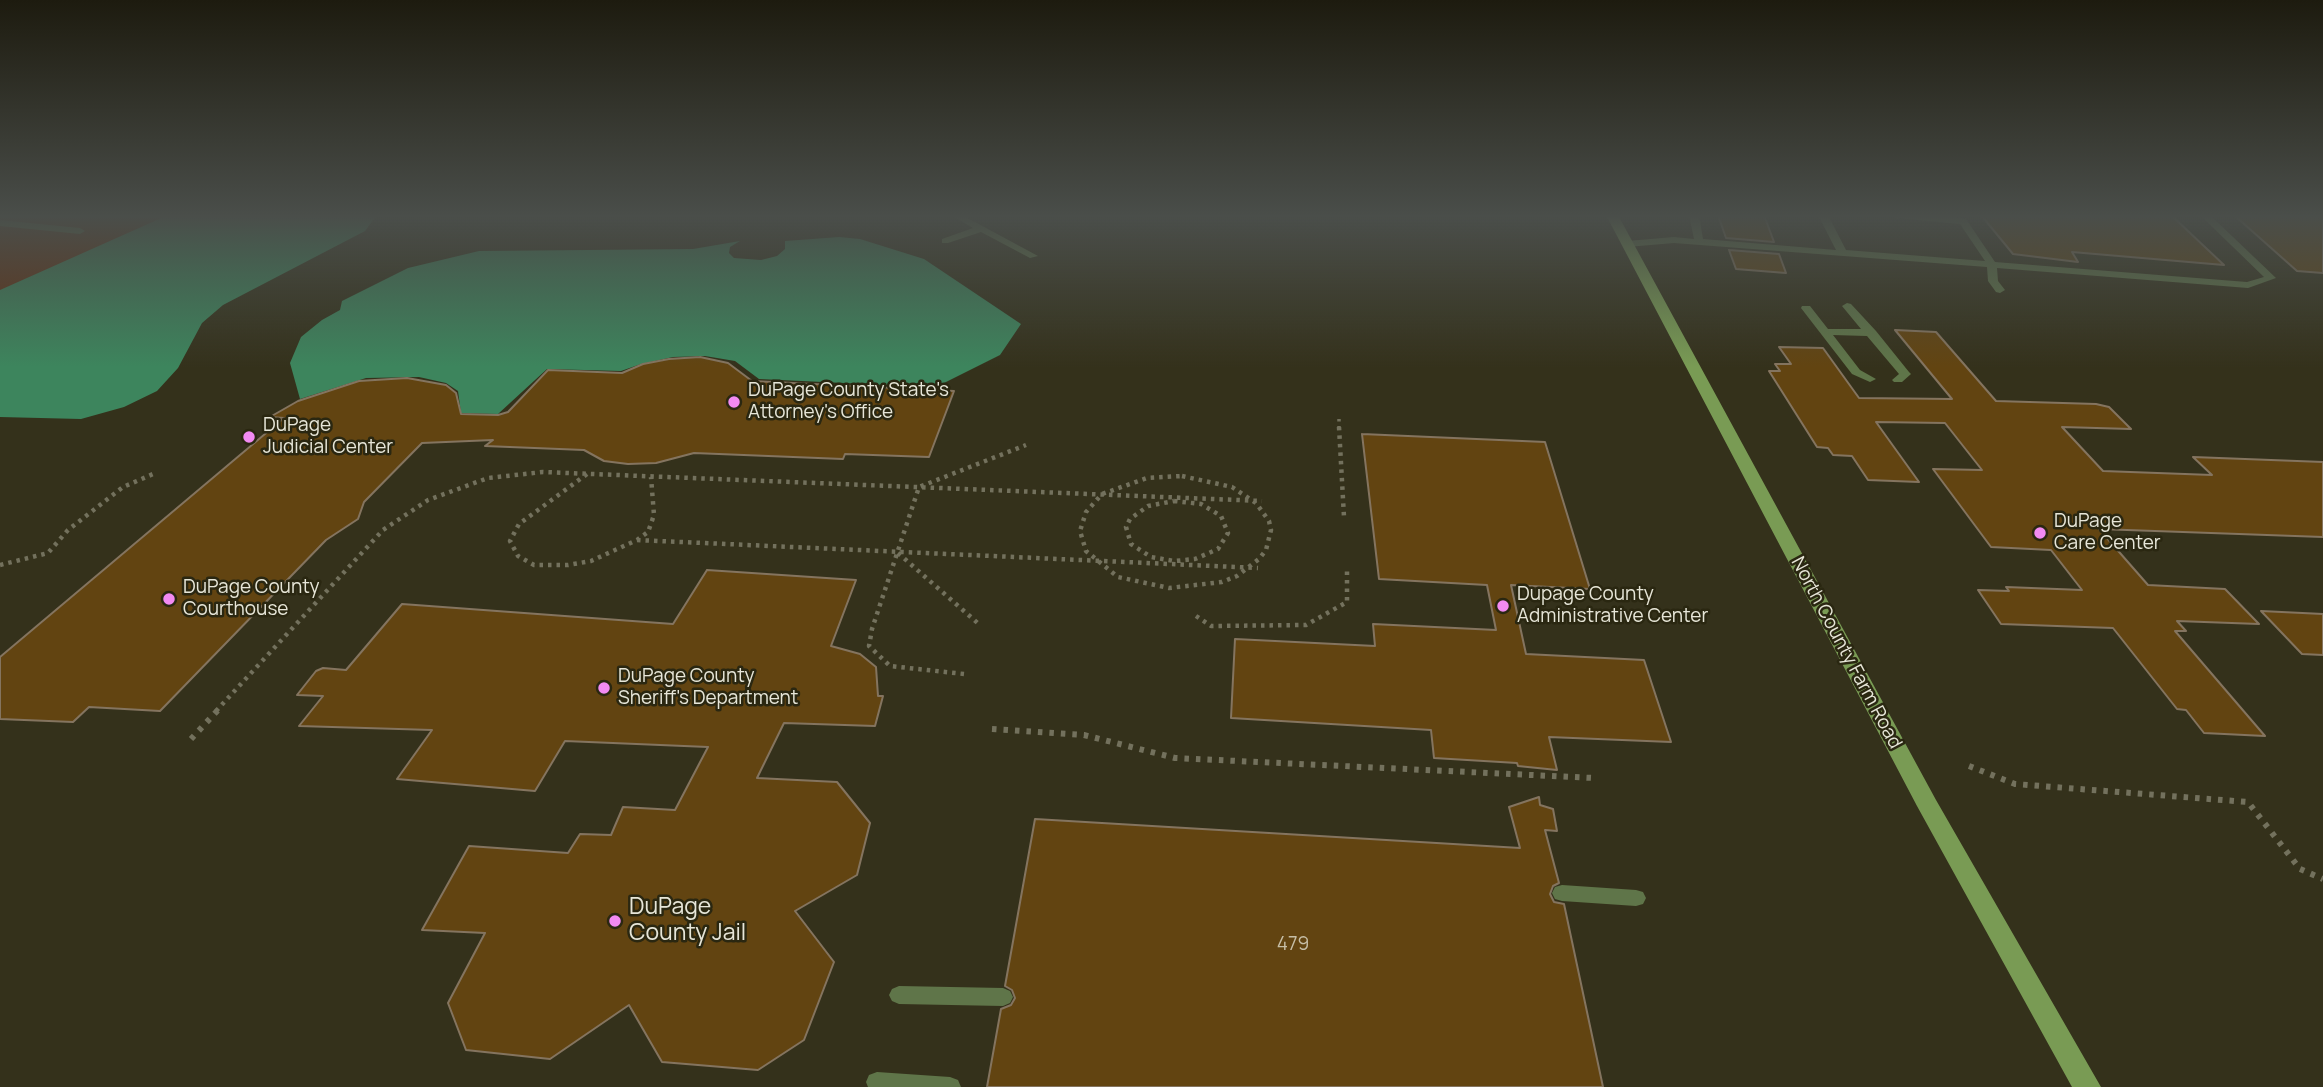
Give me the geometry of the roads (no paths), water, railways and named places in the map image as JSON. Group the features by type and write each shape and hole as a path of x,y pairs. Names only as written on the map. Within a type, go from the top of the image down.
{"main road":[{"name":"North County Farm Road","path":"1639,266 1928,806 2087,1087"}],"lane":[{"path":"1992,266 1993,281 2000,290"},
{"path":"2001,266 2248,285 2271,278 2258,266"},
{"path":"1847,306 1905,374 1898,380"},
{"path":"1806,308 1856,372 1870,379"},
{"path":"1827,332 1872,333"},
{"path":"1562,893 1636,898"},
{"path":"899,995 1003,997"},
{"path":"877,1082 950,1087"}],"place":[{"name":"DuPage County State's Attorney's Office","path":"734,402"},
{"name":"DuPage Judicial Center","path":"249,437"},
{"name":"DuPage Care Center","path":"2040,533"},
{"name":"DuPage County Courthouse","path":"169,599"},
{"name":"Dupage County Administrative Center","path":"1503,606"},
{"name":"DuPage County Sheriff's Department","path":"604,688"},
{"name":"DuPage County Jail","path":"615,921"}]}
